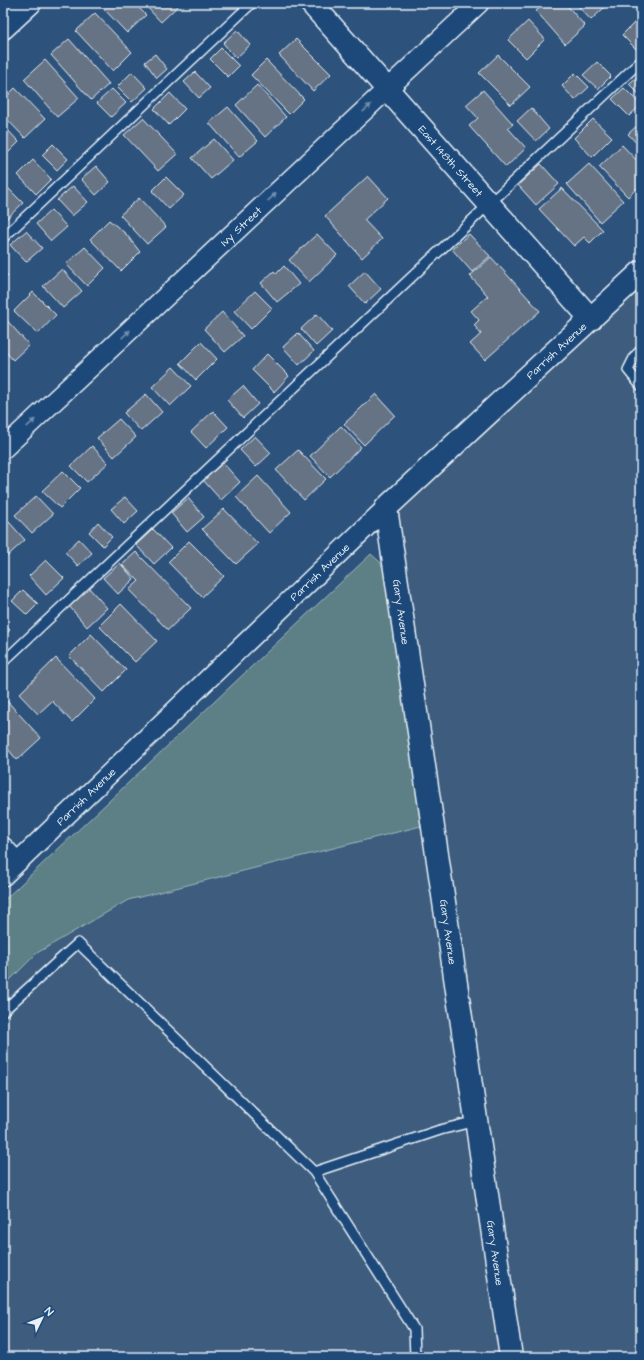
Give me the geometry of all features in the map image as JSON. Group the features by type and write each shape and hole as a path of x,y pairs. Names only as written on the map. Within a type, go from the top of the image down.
{"street":[{"path":"3,28 30,3"},
{"name":"East 148th Street","path":"310,3 591,319"},
{"name":"Ivy Street","path":"3,449 479,3"},
{"name":"Parrish Avenue","path":"3,876 386,508 641,272"},
{"name":"Gary Avenue","path":"386,508 511,1357"},
{"path":"3,847 17,862"}],"lane":[{"path":"3,238 252,3"},
{"path":"3,662 641,62"},
{"path":"641,350 635,356 628,370 641,386"},
{"path":"3,1010 78,943 314,1172 414,1328 416,1357"},
{"path":"314,1172 440,1130 476,1121"}],"shaded area":[{"path":"641,269 641,1357 512,1357 386,508"},
{"path":"425,825 501,1357 3,1357 3,987 37,953 128,900"}],"green space":[{"path":"371,554 380,562 390,581 425,825 128,900 37,953 3,987 3,901"}],"building":[{"path":"106,3 134,3 146,15 127,33 102,7"},
{"path":"143,3 181,3 161,22"},
{"path":"545,3 565,3 585,26 565,44 536,11"},
{"path":"575,3 609,3 591,20"},
{"path":"95,13 132,52 113,71 76,31"},
{"path":"528,21 545,39 526,58 508,40"},
{"path":"635,22 641,28 641,44 636,49 622,35"},
{"path":"237,30 250,45 236,58 223,43"},
{"path":"69,39 109,84 91,100 51,55"},
{"path":"296,39 331,74 313,91 279,55"},
{"path":"221,48 239,66 228,77 210,59"},
{"path":"155,54 167,69 157,78 145,62"},
{"path":"498,55 530,87 511,105 479,73"},
{"path":"45,60 79,98 57,117 24,79"},
{"path":"266,60 304,99 289,114 251,75"},
{"path":"597,62 611,76 598,89 583,75"},
{"path":"132,72 147,88 132,102 117,87"},
{"path":"195,72 210,88 199,98 184,82"},
{"path":"575,73 589,87 575,100 562,86"},
{"path":"641,73 641,96 629,84"},
{"path":"257,85 286,117 265,137 236,105"},
{"path":"15,88 45,119 25,138 3,115 3,100"},
{"path":"624,88 641,105 629,116 612,99"},
{"path":"112,89 126,103 111,117 97,103"},
{"path":"483,90 513,124 508,128 526,148 506,167 469,126 478,118 466,105"},
{"path":"170,93 185,109 169,125 154,109"},
{"path":"228,107 258,141 239,157 209,123"},
{"path":"531,108 549,129 536,141 517,121"},
{"path":"143,118 177,154 158,171 124,135"},
{"path":"593,119 612,137 592,157 574,138"},
{"path":"641,122 641,148 628,134"},
{"path":"3,125 19,142 3,158"},
{"path":"214,139 233,160 211,179 192,158"},
{"path":"53,144 68,159 57,170 42,155"},
{"path":"622,145 641,165 641,184 628,197 599,167"},
{"path":"33,160 51,179 36,194 18,175"},
{"path":"541,164 559,184 536,205 518,185"},
{"path":"589,164 623,201 600,222 567,184"},
{"path":"96,166 110,182 96,195 81,179"},
{"path":"368,176 388,198 364,220 382,239 362,258 325,216"},
{"path":"166,177 184,195 169,209 152,191"},
{"path":"5,185 23,203 4,221 3,187"},
{"path":"73,186 88,202 72,216 57,200"},
{"path":"562,188 603,230 590,243 584,237 574,246 539,209"},
{"path":"139,198 166,227 147,244 120,215"},
{"path":"51,210 67,227 51,241 36,224"},
{"path":"109,220 126,234 140,252 121,271 90,239"},
{"path":"26,231 42,248 26,262 10,245"},
{"path":"317,234 337,255 309,282 289,260"},
{"path":"469,234 490,256 472,272 452,249"},
{"path":"85,247 105,268 87,286 66,264"},
{"path":"491,257 540,311 485,360 470,344 481,334 474,325 479,320 471,311 488,296 470,276"},
{"path":"284,266 299,284 277,302 261,283 274,271 276,274"},
{"path":"62,269 82,291 63,308 43,286"},
{"path":"3,270 8,276 3,280"},
{"path":"365,271 381,289 365,304 349,286"},
{"path":"255,291 272,308 251,329 234,311"},
{"path":"33,292 56,315 38,334 14,311"},
{"path":"222,312 243,336 225,352 204,329"},
{"path":"317,314 332,331 316,346 301,329"},
{"path":"3,316 29,345 13,360 3,349"},
{"path":"298,333 314,351 299,365 283,347"},
{"path":"201,342 217,359 196,380 180,363"},
{"path":"267,354 289,376 274,392 252,370"},
{"path":"173,367 191,386 170,406 152,387"},
{"path":"243,386 258,404 243,418 227,400"},
{"path":"146,394 162,412 141,431 124,413"},
{"path":"376,394 395,415 364,445 344,424"},
{"path":"213,411 228,427 206,448 191,432"},
{"path":"119,419 136,437 114,457 97,438"},
{"path":"341,426 361,447 330,477 310,456"},
{"path":"255,436 271,453 256,467 240,450"},
{"path":"92,446 108,463 87,482 71,466"},
{"path":"298,450 326,479 304,500 276,470"},
{"path":"223,463 240,482 221,500 203,480"},
{"path":"63,471 80,488 60,508 42,491"},
{"path":"258,476 291,512 269,533 236,497"},
{"path":"36,496 53,514 32,533 15,515"},
{"path":"125,497 138,511 124,524 111,509"},
{"path":"188,498 204,517 187,532 171,513"},
{"path":"224,509 258,544 236,564 202,529"},
{"path":"9,522 25,540 4,559 3,528"},
{"path":"98,522 112,537 103,546 89,532"},
{"path":"153,529 171,548 154,564 136,545"},
{"path":"79,539 92,553 78,566 65,552"},
{"path":"189,541 224,576 202,597 168,562"},
{"path":"136,552 191,608 168,630 129,590 139,581 122,565"},
{"path":"46,560 64,578 46,595 29,576"},
{"path":"120,563 134,579 118,594 103,578"},
{"path":"89,588 107,608 87,627 69,606"},
{"path":"23,590 38,604 27,615 12,601"},
{"path":"121,604 157,641 135,662 99,626"},
{"path":"3,623 10,630 3,637"},
{"path":"91,634 126,670 104,692 69,656"},
{"path":"56,658 95,699 72,722 52,701 38,714 19,694"},
{"path":"7,701 41,738 17,760 8,749 3,753 3,705"}]}
